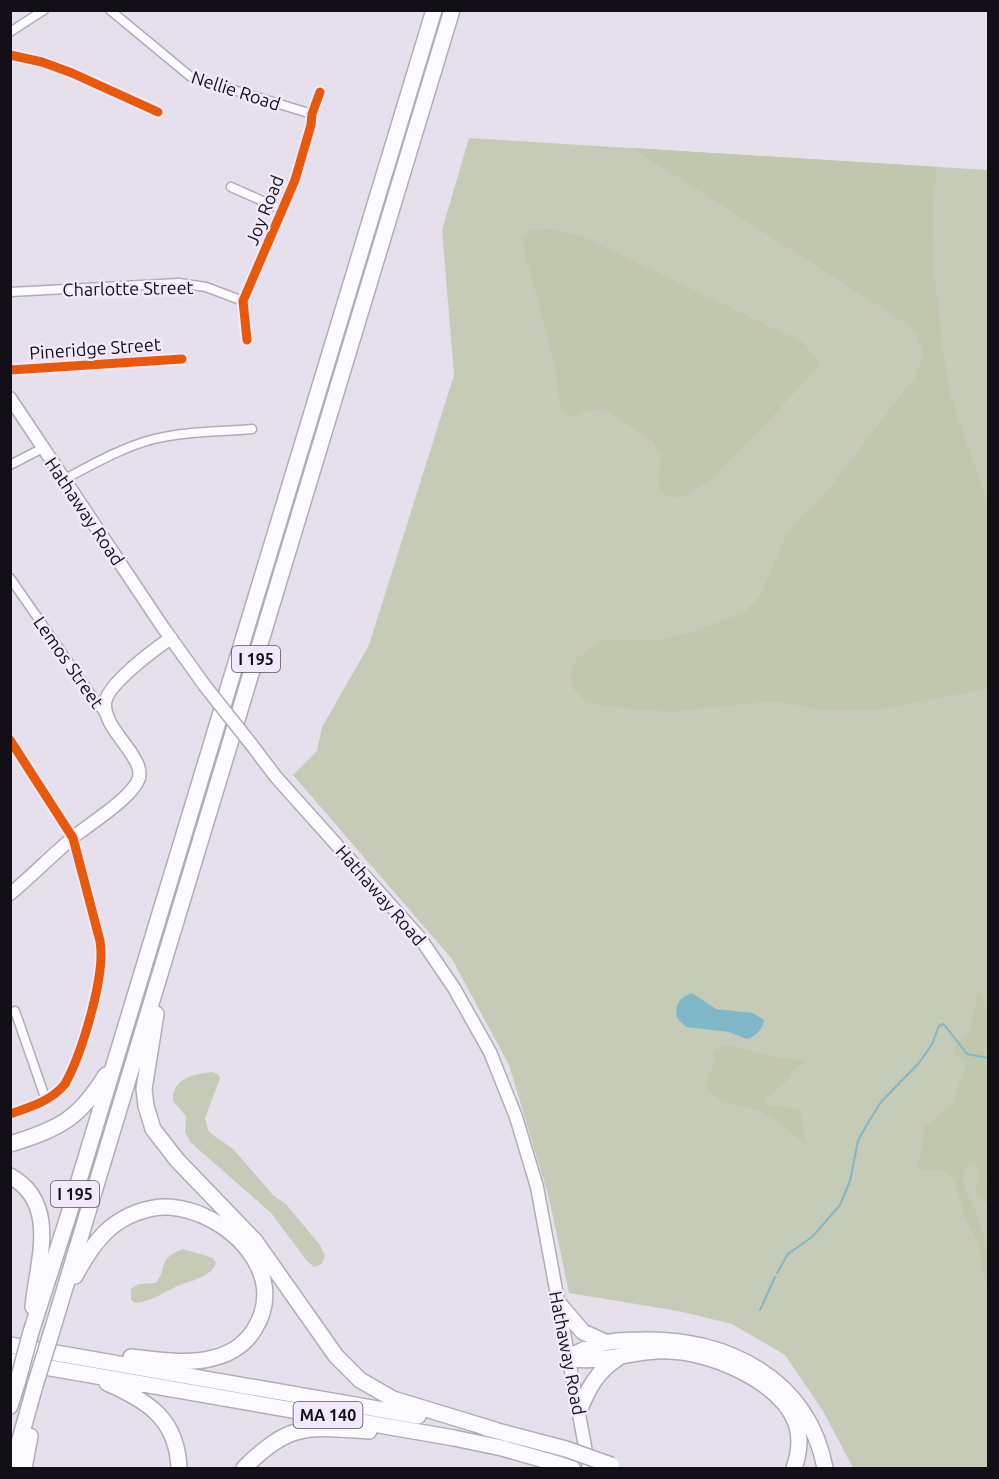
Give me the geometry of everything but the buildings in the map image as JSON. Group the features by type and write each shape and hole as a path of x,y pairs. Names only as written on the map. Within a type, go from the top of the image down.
{"highway":[{"name":"I 195","path":"10,1406 434,10"},
{"name":"I 195","path":"12,1468 453,10"},
{"path":"166,958 145,1081 147,1114 158,1137 255,1241 330,1347 351,1372 381,1394 406,1404 495,1430"},
{"path":"10,1144 43,1133 74,1116 92,1096 117,1054"},
{"path":"10,1176 33,1196 42,1224 42,1245 31,1332"},
{"path":"59,1308 71,1282 97,1241 120,1221 152,1208 177,1208 215,1222 240,1241 259,1267 264,1299 260,1319 242,1344 224,1355 187,1361 111,1356 83,1357"},
{"path":"559,1304 583,1332 605,1342"},
{"path":"568,1358 590,1346 605,1342 660,1339 681,1341 714,1349 742,1359 778,1384 799,1408 816,1438 825,1468"},
{"name":"MA 140","path":"13,1345 495,1430 566,1449 616,1468"},
{"path":"568,1358 584,1361 658,1351 690,1353 713,1359 750,1376 779,1400 796,1423 799,1443 794,1468"},
{"path":"579,1411 594,1379 620,1356"},
{"name":"MA 140","path":"10,1361 480,1443 571,1468"},
{"path":"85,1373 134,1395 158,1413 174,1438 179,1468"},
{"path":"24,1468 36,1385"},
{"path":"244,1468 277,1439 307,1429 335,1428 480,1443"}],"main road":[{"name":"Hathaway Road","path":"10,398 205,686 274,775 420,938 445,972 471,1016 492,1058 520,1128 537,1188 589,1468"},
{"path":"10,894 73,838 122,800 133,788 138,778 137,761 108,717 105,702 111,690 148,655 171,638"}],"street":[{"path":"10,32 44,10"},
{"name":"Nellie Road","path":"110,10 191,77 312,114"},
{"path":"10,55 61,68 158,112"},
{"name":"Joy Road","path":"247,340 243,301 295,180 320,92"},
{"path":"231,187 283,210"},
{"name":"Charlotte Street","path":"10,292 179,283 206,287 243,301"},
{"name":"Pineridge Street","path":"10,370 182,359"},
{"path":"65,479 128,448 151,440 177,435 252,429"},
{"path":"10,465 43,448"},
{"name":"Lemos Street","path":"10,578 108,717"},
{"path":"10,740 73,838 100,940 99,972 93,1007 69,1078 61,1089 46,1100 10,1114"},
{"path":"15,1011 46,1100"}],"green space":[{"path":"469,138 988,170 988,1468 853,1468 823,1411 785,1355 732,1324 678,1311 569,1293 549,1198 509,1065 452,959 293,775 317,751 322,727 369,645 454,375 442,230"},
{"path":"632,148 937,167 933,201 934,273 946,372 952,400 988,504 988,689 871,711 816,709 776,701 669,712 602,706 584,700 574,690 571,670 576,659 603,640 658,640 696,631 744,612 760,596 786,535 800,518 822,498 914,378 921,359 921,347 913,328"},
{"path":"553,229 579,235 804,343 817,360 818,366 713,478 682,497 669,497 660,492 658,480 661,456 653,441 603,408 584,412 572,418 561,408 554,361 523,239 528,231"},
{"path":"978,989 988,1011 988,1044 983,1048 988,1065 986,1177 988,1205 976,1193 978,1168 975,1162 965,1168 962,1181 977,1215 988,1251 988,1288 979,1247 965,1218 956,1186 949,1176 941,1171 917,1169 925,1126 951,1105 967,1063 952,1054 968,1031"},
{"path":"725,1045 770,1056 807,1061 793,1070 787,1081 764,1101 768,1105 800,1110 806,1145 769,1116 718,1098 705,1085 713,1067 714,1051"},
{"path":"212,1072 218,1074 220,1078 205,1118 208,1130 233,1149 274,1196 286,1204 320,1245 325,1256 322,1264 314,1267 307,1261 271,1213 190,1142 185,1132 186,1116 173,1101 174,1093 176,1087 185,1079"},
{"path":"183,1249 213,1258 216,1263 214,1268 201,1277 153,1298 135,1303 131,1300 131,1289 139,1284 156,1283 166,1260"}],"water":[{"path":"692,993 716,1009 753,1013 764,1020 762,1026 756,1034 747,1039 729,1032 686,1027 677,1018 676,1009 681,999"}],"waterway":[{"path":"777,1273 788,1254 812,1237 840,1205 850,1181 858,1141 866,1126 881,1102 919,1063 932,1044 939,1026 943,1024 967,1054 988,1058"},
{"path":"760,1310 775,1277"}],"cycle path":[{"path":"10,55 42,62 72,73 158,112"},
{"path":"247,340 243,301 295,180 320,92"},
{"path":"10,370 182,359"},
{"path":"10,740 73,838 100,941 101,956 91,1014 65,1084 47,1099 10,1114"}]}
